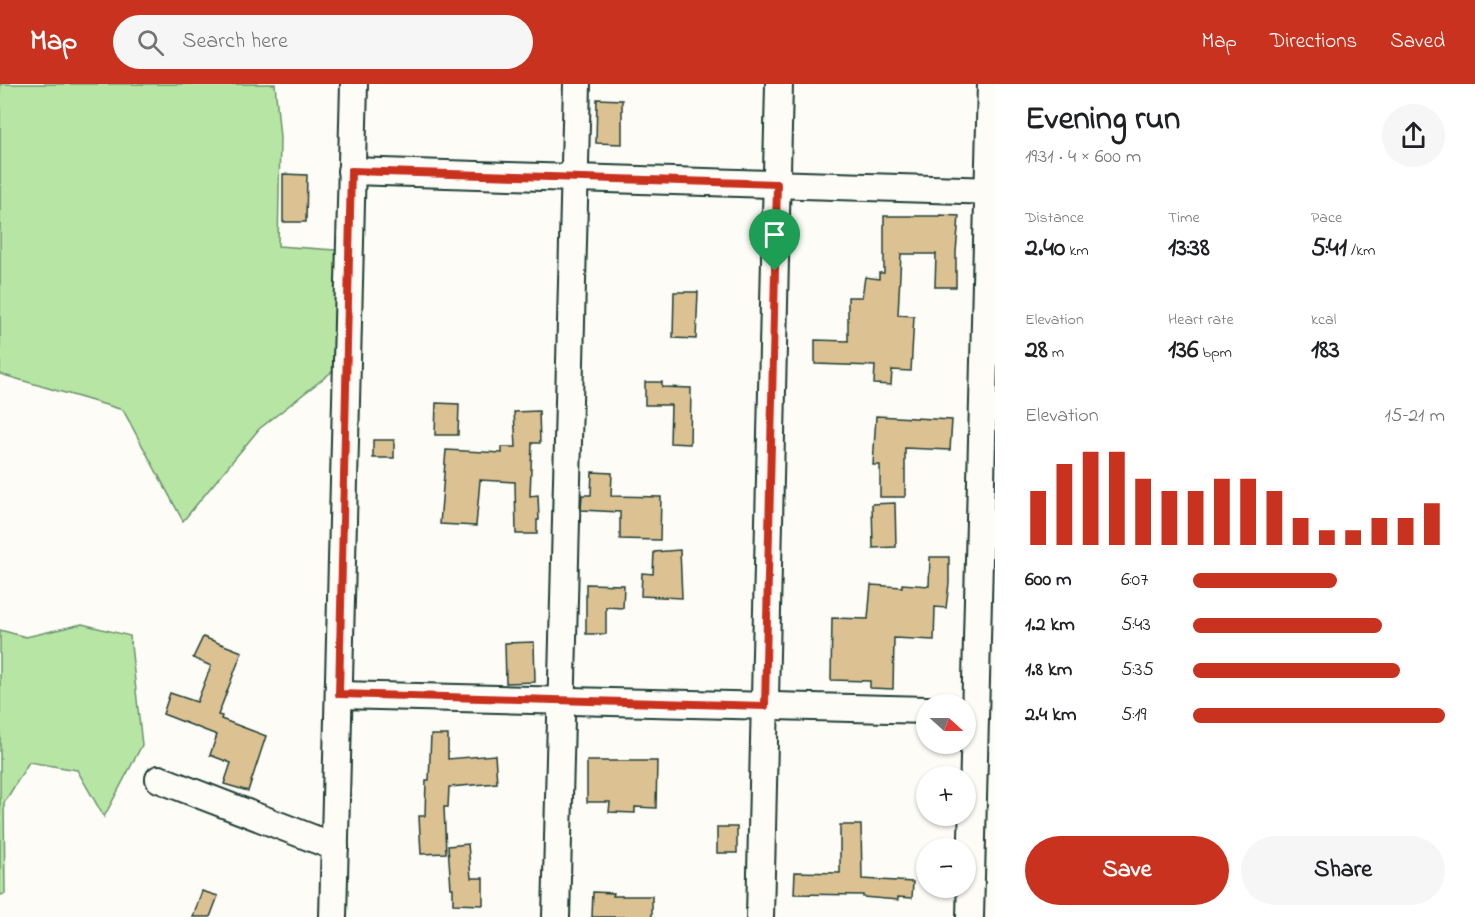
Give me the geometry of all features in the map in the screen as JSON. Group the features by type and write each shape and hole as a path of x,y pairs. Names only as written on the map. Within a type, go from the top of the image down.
{"street":[{"path":"333,917 354,84"},
{"path":"556,917 577,84"},
{"path":"760,917 779,84"},
{"path":"970,917 979,712 992,190 991,84"},
{"path":"351,171 992,190"},
{"path":"339,694 916,710"},
{"path":"159,779 335,848"}],"green space":[{"path":"0,84 275,84 280,138 278,246 349,251 347,360 259,429 183,521 123,410 0,374"},
{"path":"82,624 130,636 142,745 104,817 77,770 29,762 4,803 5,894 0,895 0,630 26,637"}],"building":[{"path":"597,99 622,100 622,144 596,143"},
{"path":"283,174 307,175 306,222 283,222"},
{"path":"884,216 959,216 956,287 935,287 936,254 901,254 898,315 914,316 911,371 892,370 891,385 874,384 875,366 815,364 815,340 848,341 848,297 862,297 865,277 879,279 879,273 884,273"},
{"path":"674,292 698,292 696,339 673,338"},
{"path":"645,382 662,382 662,387 691,388 690,444 670,443 671,405 645,405"},
{"path":"436,403 459,404 458,435 435,435"},
{"path":"539,411 540,443 532,443 530,496 538,495 537,534 516,534 515,482 480,480 476,526 440,524 446,450 502,453 502,447 516,447 514,412"},
{"path":"876,416 952,420 950,450 905,448 905,497 880,497 880,465 873,465"},
{"path":"373,440 394,440 394,458 373,458"},
{"path":"592,472 612,473 611,496 661,497 660,540 620,539 620,512 581,510 582,495 591,495"},
{"path":"895,503 896,547 873,548 872,504"},
{"path":"680,550 682,598 641,596 642,573 653,574 654,552"},
{"path":"930,557 949,557 946,608 935,607 934,640 894,638 893,689 870,688 870,681 831,680 832,618 868,619 871,585 929,586"},
{"path":"586,584 624,585 623,608 606,607 606,634 586,634"},
{"path":"203,637 242,652 218,715 222,716 221,719 266,736 248,791 224,784 231,763 210,755 217,735 163,714 170,693 197,702 211,666 193,658"},
{"path":"534,642 535,682 506,683 505,643"},
{"path":"431,735 448,735 448,759 495,755 497,783 449,787 448,807 444,807 446,853 421,854 419,816 425,816"},
{"path":"587,761 657,761 656,808 635,807 635,813 609,812 610,802 587,802"},
{"path":"840,825 861,825 862,879 913,882 912,898 898,897 898,900 863,897 863,895 794,894 795,872 840,873"},
{"path":"717,827 737,827 737,853 717,853"},
{"path":"468,844 471,878 483,878 483,905 453,904 448,846"},
{"path":"202,891 218,896 210,917 193,917"},
{"path":"593,892 614,893 613,896 652,896 652,917 592,917"}],"route":[{"path":"351,171 777,184 775,271 765,706 339,694 351,171"}]}
